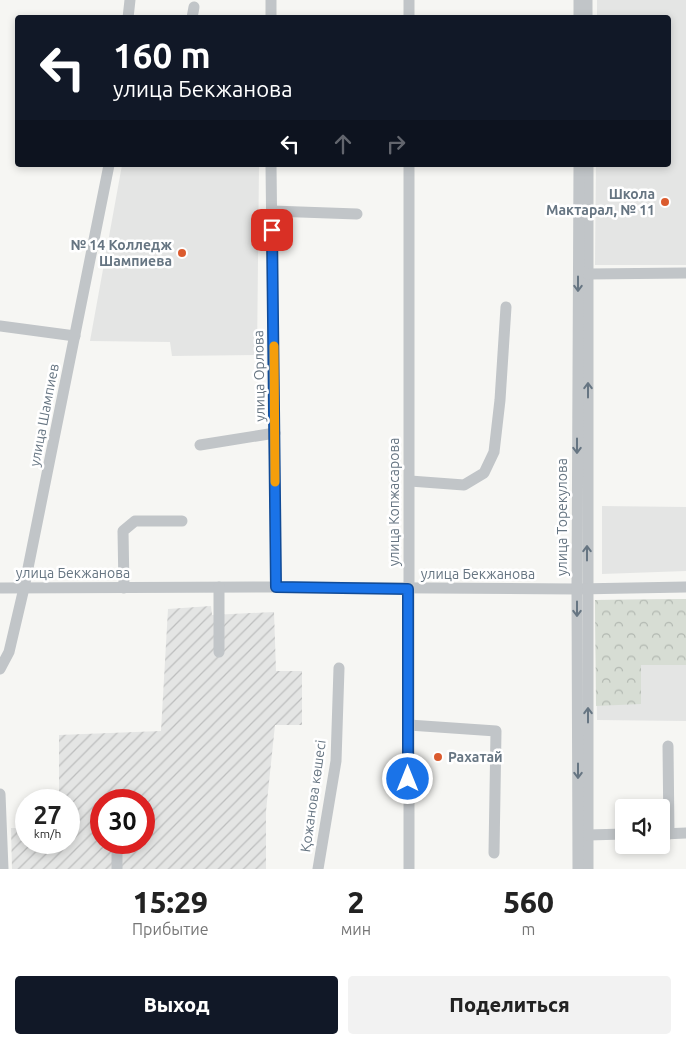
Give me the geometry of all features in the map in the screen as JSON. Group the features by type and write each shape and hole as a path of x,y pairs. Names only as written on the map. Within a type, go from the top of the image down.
{"street":[{"path":"128,15 130,0"},
{"path":"271,0 271,15"},
{"path":"409,0 409,15"},
{"path":"579,0 579,15"},
{"path":"588,0 588,15"},
{"name":"улица Шампиев","path":"0,669 9,652 24,588 110,167"},
{"name":"улица Орлова","path":"271,167 276,587"},
{"name":"улица Копжасарова","path":"408,869 409,167"},
{"name":"улица Торекулова","path":"579,167 582,589 588,869"},
{"name":"улица Торекулова","path":"578,869 588,274 588,167"},
{"path":"272,211 357,214"},
{"path":"588,274 686,273"},
{"path":"410,481 464,485 484,473 494,452 506,307"},
{"path":"0,326 75,336"},
{"path":"200,446 275,433"},
{"path":"124,588 123,531 135,520 182,521"},
{"path":"219,587 219,652"},
{"name":"улица Бекжанова","path":"0,588 582,589 686,587"},
{"name":"Қожанова көшесі","path":"318,869 336,761 339,668"},
{"path":"408,725 496,731 494,853"},
{"path":"666,799 668,746"},
{"path":"0,794 3,869"},
{"path":"670,834 686,833"},
{"path":"588,835 615,834"},
{"path":"117,854 117,869"}],"shaded area":[{"path":"597,0 686,0 686,265 595,265 596,167 671,167 671,15 597,15"},
{"name":"№ 14 Колледж Шампиева","path":"122,167 259,167 257,355 172,356 170,342 90,341"},
{"path":"602,506 686,507 686,571 602,574"},
{"path":"686,599 686,721 597,720 595,600"},
{"path":"211,606 212,615 274,612 276,671 302,671 302,725 275,725 266,811 266,869 12,869 11,828 15,828 15,854 80,854 80,789 59,789 59,735 161,731 168,609"}],"green space":[{"path":"686,599 686,665 641,665 641,704 596,706 595,600"}],"slow traffic":[{"path":"274,346 275,482"}],"place":[{"name":"Школа Мактарал, № 11","path":"665,202"},
{"name":"№ 14 Колледж Шампиева","path":"182,253"},
{"name":"Рахатай","path":"438,757"}],"route":[{"path":"272,230 276,587 408,589 408,779"}]}
